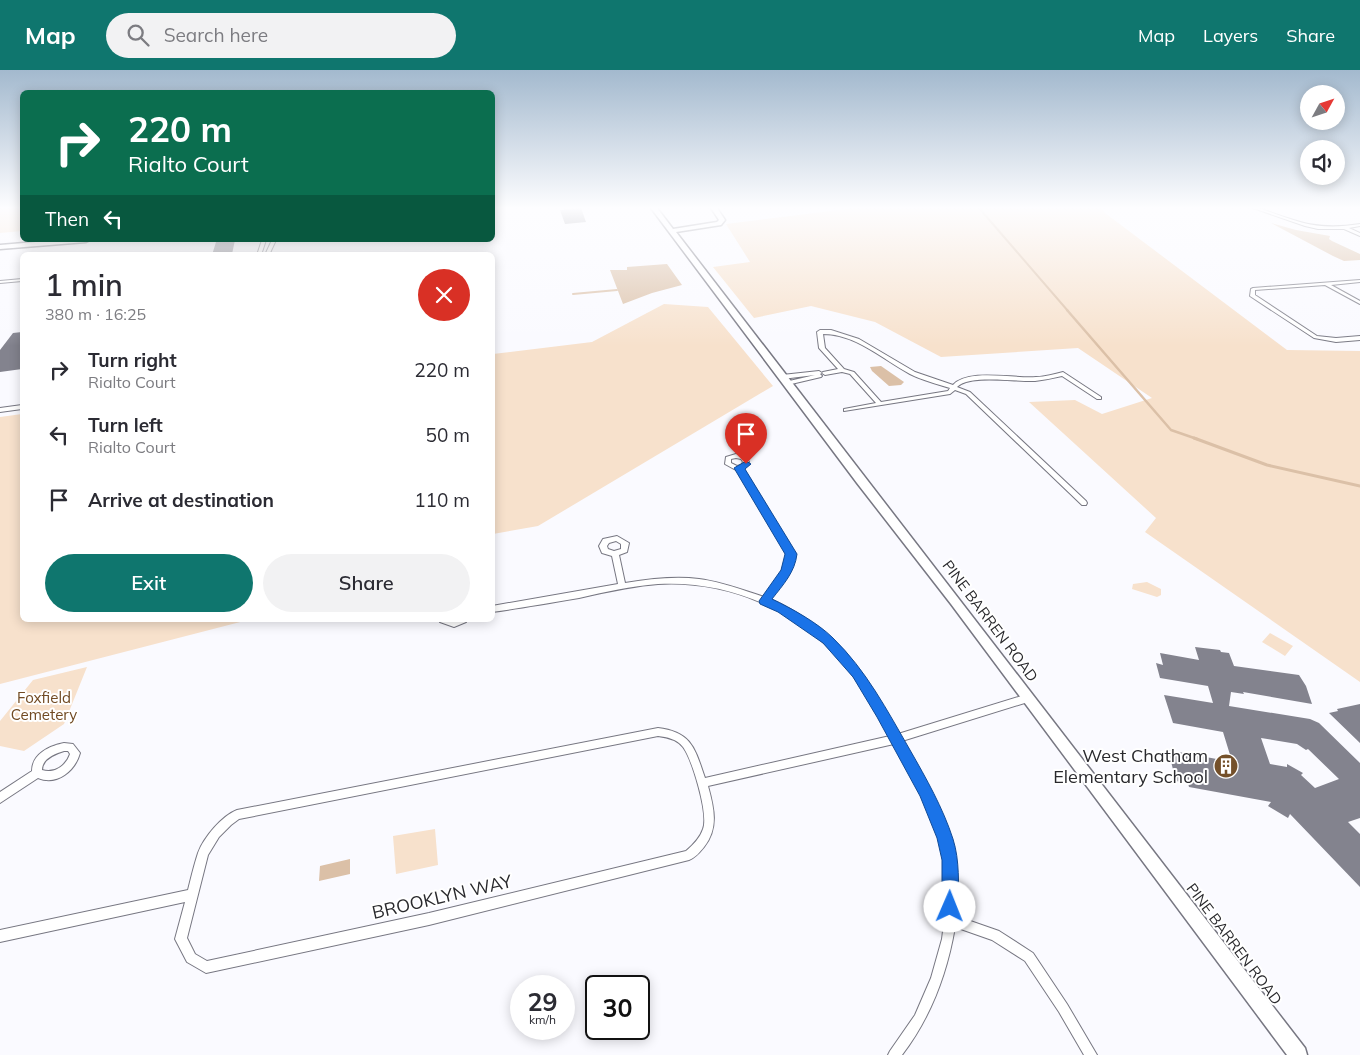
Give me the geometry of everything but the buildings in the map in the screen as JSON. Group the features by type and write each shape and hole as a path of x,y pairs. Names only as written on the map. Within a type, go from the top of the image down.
{"main road":[{"name":"PINE BARREN ROAD","path":"688,254 1298,1055"}],"street":[{"path":"0,282 20,280"},
{"path":"1360,281 1253,289 1252,296 1316,337 1336,340 1360,338"},
{"path":"1325,283 1360,303"},
{"path":"880,404 854,375 842,370 822,348 820,332 830,332 857,340 910,372 970,395 1084,503"},
{"path":"784,380 842,370"},
{"path":"846,410 950,392 959,382 976,378 1036,379 1063,374 1099,398"},
{"path":"0,410 20,408"},
{"path":"739,468 791,554 790,564 786,572 765,601"},
{"path":"615,554 622,586"},
{"path":"495,608 622,586 684,581 718,586 753,595 806,624 836,649 857,673 926,792 945,838 950,867 952,894 940,969 921,1016 894,1055"},
{"path":"702,783 896,739 1028,698"},
{"name":"BROOKLYN WAY","path":"658,732 672,734 686,744 702,783 710,819 704,842 690,855 429,920 206,967 191,958 181,939 192,895 203,853 215,834 237,815 658,732"},
{"path":"0,798 38,773"},
{"path":"0,936 192,895"},
{"path":"949,919 995,936 1029,958 1063,1008 1091,1055"}],"green space":[{"path":"745,254 1159,254 1287,350 1360,351 1360,682 1145,532 1156,518 1029,402 1075,400 1102,414 1152,398 1078,348 941,357 875,322 811,306 754,318 713,267 750,262"},
{"path":"664,304 708,307 773,386 538,526 495,534 495,354 592,342"},
{"path":"20,414 20,622 240,622 0,684 0,417"},
{"path":"1147,582 1161,589 1161,595 1157,597 1132,589 1133,584"},
{"path":"1270,633 1293,646 1285,656 1262,642"},
{"name":"Foxfield Cemetery","path":"87,667 64,724 24,751 0,746 0,721 33,680"},
{"path":"435,829 438,865 396,874 393,836"}],"shaded area":[{"path":"1329,254 1360,254 1360,260 1344,261"},
{"path":"667,264 682,285 652,293 623,304 610,270 627,270 627,267"},
{"path":"881,366 904,382 901,385 889,386 870,367"},
{"path":"350,859 350,874 319,881 320,866"}],"waterway":[{"path":"1019,254 1068,311"},
{"path":"573,294 617,290"},
{"path":"1067,310 1171,430 1197,439"},
{"path":"1194,438 1267,465 1360,486"}],"place":[{"name":"West Chatham Elementary School","path":"1226,766"}],"route":[{"path":"746,464 739,468 791,554 790,564 786,572 765,601 782,609 824,637 857,673 882,713 926,792 945,838 950,860 952,894 950,907"}]}
